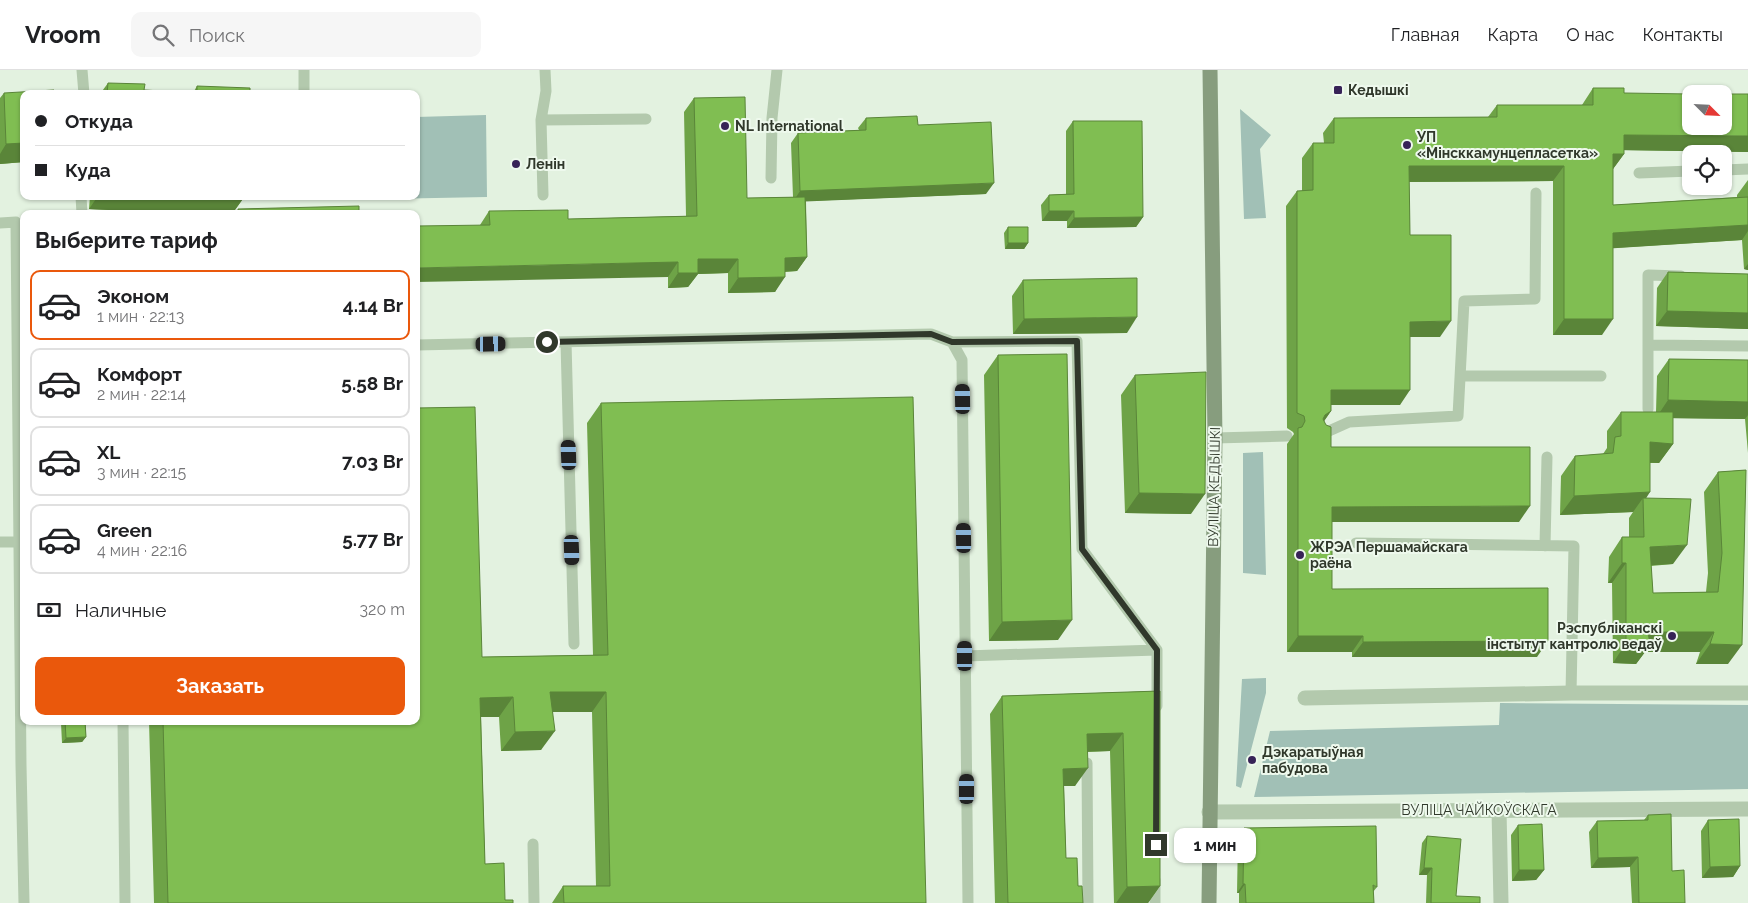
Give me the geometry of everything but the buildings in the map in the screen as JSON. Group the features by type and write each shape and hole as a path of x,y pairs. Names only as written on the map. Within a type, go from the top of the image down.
{"street":[{"name":"ВУЛІЦА КЕДЫШКІ","path":"1209,903 1215,438 1210,70"},
{"path":"1305,698 1571,693 1748,694"},
{"name":"ВУЛІЦА ЧАЙКОЎСКАГА","path":"1209,812 1748,809"},
{"path":"1499,810 1500,903"}],"lane":[{"path":"82,70 84,90"},
{"path":"304,70 304,90"},
{"path":"543,195 541,120 546,91 545,70"},
{"path":"771,178 772,118 777,70"},
{"path":"541,120 646,120"},
{"path":"1732,170 1748,169"},
{"path":"1639,173 1682,171"},
{"path":"1320,435 1349,422 1458,416 1464,301 1534,299 1536,193"},
{"path":"0,223 16,222 20,755 24,903"},
{"path":"1648,409 1648,275 1693,276"},
{"path":"420,345 931,334 952,342 1077,341 1082,549 1157,650 1157,718"},
{"path":"566,342 574,644"},
{"path":"952,342 962,360 968,903"},
{"path":"1648,345 1748,346"},
{"path":"1461,376 1601,376"},
{"path":"1215,438 1287,436"},
{"path":"1545,546 1547,457"},
{"path":"0,542 19,542"},
{"path":"1356,543 1574,546 1571,693"},
{"path":"965,656 1157,650"},
{"path":"123,725 125,903"},
{"path":"1087,763 1088,903"},
{"path":"533,844 534,903"},
{"path":"1155,864 1155,903"}],"shaded area":[{"path":"1240,109 1271,135 1260,149 1266,218 1244,219"},
{"path":"486,115 487,197 420,198 420,117"},
{"path":"1263,452 1266,575 1243,573 1243,453"},
{"path":"1266,678 1266,693 1241,788 1236,786 1242,679"},
{"path":"1500,703 1748,705 1748,789 1254,797 1270,731 1499,725"}],"place":[{"name":"Кедышкі","path":"1338,90"},
{"name":"NL International","path":"725,126"},
{"name":"УП «Мінсккамунцепласетка»","path":"1407,145"},
{"name":"Ленін","path":"516,164"},
{"name":"ЖРЭА Першамайскага раёна","path":"1300,555"},
{"name":"Рэспубліканскі інстытут кантролю ведаў","path":"1672,636"},
{"name":"Дэкаратыўная пабудова","path":"1252,760"}],"route":[{"path":"547,342 931,334 952,342 1077,341 1082,549 1157,650 1156,845"}]}
